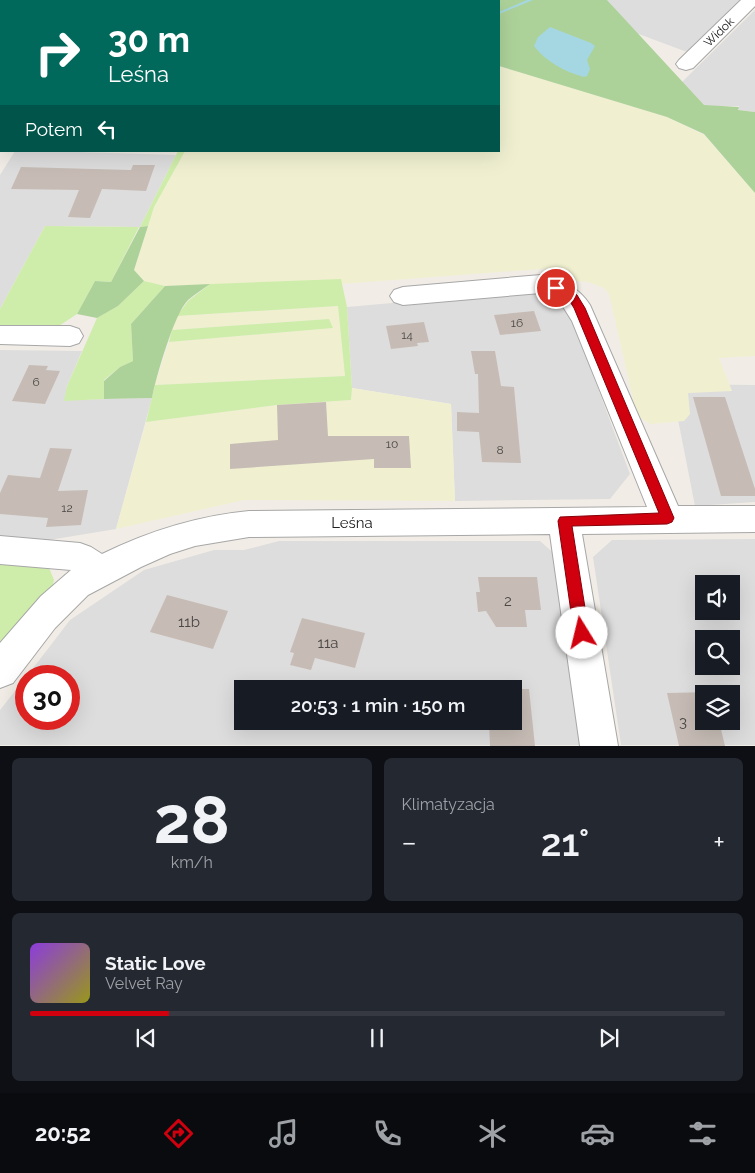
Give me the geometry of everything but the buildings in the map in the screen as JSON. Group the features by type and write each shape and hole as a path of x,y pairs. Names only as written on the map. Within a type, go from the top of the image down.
{"street":[{"name":"Widok","path":"686,64 751,0"},
{"path":"403,296 541,284 556,288 573,298 585,321 667,518"},
{"path":"0,335 70,336"},
{"name":"Leśna","path":"0,671 32,630 73,587 143,549 168,539 227,526 249,524 564,521 667,518 755,519"},
{"path":"564,521 599,746"},
{"path":"0,550 80,557 100,571"}],"shaded area":[{"path":"607,0 741,0 687,52 636,33"},
{"path":"755,10 755,112 738,110 739,106 704,106 682,82"},
{"path":"14,152 176,155 140,227 45,226 0,309 0,175"},
{"path":"538,290 566,303 630,474 610,499 455,501 451,404 352,388 347,307"},
{"path":"0,350 82,351 67,386 65,400 152,398 116,529 31,543 0,540"},
{"path":"671,384 755,385 755,502 695,506"},
{"path":"755,539 755,745 621,745 593,557 612,540"},
{"path":"279,541 540,541 565,563 588,745 0,745 0,710 15,691 15,730 80,730 80,665 35,665 70,620 144,570 214,550 244,550"}],"green space":[{"path":"500,0 607,0 704,105 739,107 738,110 755,112 755,193 704,134 667,117 500,66"},
{"path":"500,66 667,117 704,135 755,193 755,356 719,358 732,391 688,393 690,414 684,421 651,424 637,416 609,294 604,288 588,282 562,280 555,268 341,284 341,280 165,286 144,281 137,276 134,270 154,207 184,152 500,152"},
{"path":"178,152 184,152 154,207 148,226 140,227"},
{"path":"45,226 139,227 111,282 95,281 77,314 59,326 0,325 0,309"},
{"path":"148,226 134,270 144,281 118,306 97,318 77,314 95,281 111,282 140,227"},
{"path":"341,279 347,307 352,388 351,400 277,405 146,422 155,385 345,376 338,306 177,316 188,301 210,284"},
{"path":"144,281 165,286 131,324 133,361 120,367 104,380 104,399 64,401 67,386 97,318 118,306"},
{"path":"210,284 188,300 177,318 161,361 152,398 104,399 104,381 120,367 133,361 131,324 165,286"},
{"path":"338,306 345,376 155,385 169,342 332,328 329,319 172,330 177,316"},
{"path":"329,319 333,328 169,342 172,330"},
{"path":"352,388 451,404 455,501 244,500 116,529 146,422 277,405 351,400"},
{"path":"0,560 44,563 50,570 54,580 51,595 0,645"}],"water":[{"path":"550,27 595,46 587,60 590,69 587,76 577,75 563,69 544,56 534,46 538,37"}],"waterway":[{"path":"500,13 531,0"}],"route":[{"path":"556,288 573,298 579,308 667,518 564,521 582,633"}]}
